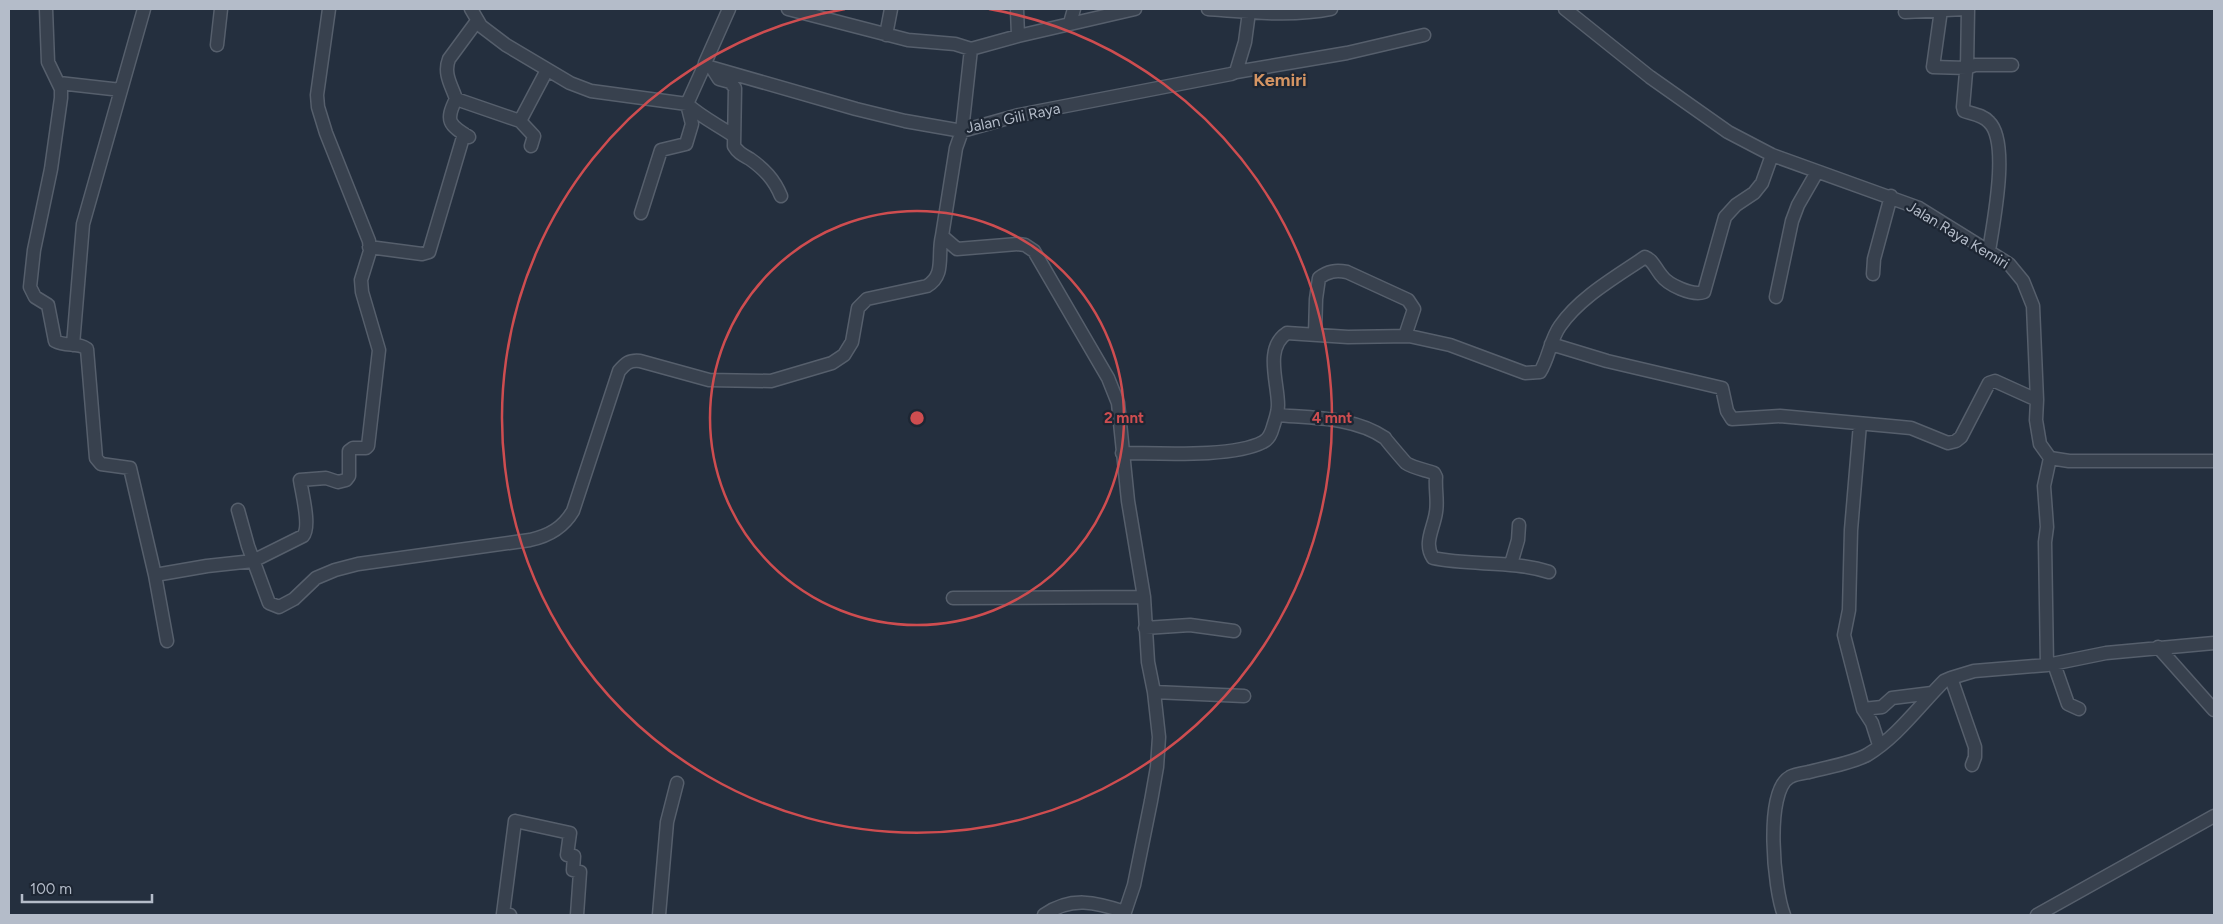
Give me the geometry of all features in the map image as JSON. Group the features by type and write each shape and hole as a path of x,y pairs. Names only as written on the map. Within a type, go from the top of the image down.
{"street":[{"path":"46,9 48,62 59,82 61,98 51,170 34,250 30,288 35,297 48,305 55,341 81,345 87,348 98,462 130,468 155,575 167,641"},
{"path":"73,345 83,224 144,9"},
{"path":"217,45 221,9"},
{"path":"155,575 207,566 253,561 305,534 305,515 300,480 326,478 338,482 346,480 349,476 349,451 353,448 368,446 379,350 362,292 362,280 370,251 368,236 326,133 318,107 318,81 329,9"},
{"path":"471,9 477,21 514,52 570,83 591,91 687,104 696,113 714,122 734,136"},
{"path":"640,213 661,150 683,146 688,141 692,124 687,104 708,66 729,9"},
{"path":"793,9 908,40 955,44 971,49 1070,23 1135,9"},
{"path":"886,35 891,9"},
{"path":"1017,9 1018,36"},
{"path":"1070,23 1074,9"},
{"path":"1208,9 1249,12 1307,12 1331,9"},
{"name":"Jalan Raya Kemiri","path":"1564,9 1650,77 1728,132 1772,155 1891,196 1919,208 2009,264 2023,281 2033,306 2037,400 2036,420 2040,444 2050,458"},
{"path":"1905,12 1966,9 1966,68 1963,107 1964,111 1990,122 1994,129 1999,159 1999,184 1989,251"},
{"path":"1942,10 1933,67 1966,68 1975,65 2012,65"},
{"path":"1236,72 1245,42 1249,12"},
{"path":"477,21 448,59 446,65 450,85 456,99 520,121 534,136 531,146"},
{"name":"Jalan Gili Raya","path":"708,66 856,109 905,121 962,130 1019,115 1236,72 1347,53 1424,35"},
{"path":"238,510 253,561 269,603 279,607 294,599 316,578 335,570 358,564 530,540 553,533 568,520 573,511 619,372 625,364 632,360 709,380 763,382 832,363 849,350 858,308 867,299 927,286 935,282 938,275 942,236 956,148 962,130 971,49"},
{"path":"708,66 719,79 734,84 734,146 738,152 767,172 776,184 781,196"},
{"path":"520,121 548,70"},
{"path":"59,82 121,90"},
{"path":"369,247 422,254 429,252 466,135 455,128 450,120 449,112 456,99"},
{"path":"1122,453 1230,451 1249,448 1265,442 1270,436 1277,415 1274,354 1276,346 1286,333 1348,337 1405,336 1450,345 1525,373 1533,374 1540,372 1559,327 1568,316 1600,288 1645,257 1653,263 1662,277 1675,286 1695,292 1704,292 1725,217 1736,205 1754,193 1762,183 1772,155"},
{"path":"1776,298 1792,221 1817,172"},
{"path":"1873,274 1874,259 1891,196"},
{"path":"942,236 957,249 1018,244 1025,245 1034,251 1108,378 1118,403 1128,501 1144,596 1148,662 1154,692 1159,737 1157,767 1134,885 1124,914 1090,902 1056,908 1044,915"},
{"path":"1314,335 1319,278 1337,270 1347,272 1408,300 1414,309 1405,336"},
{"path":"1552,344 1607,361 1722,388 1727,411 1732,419 1780,416 1911,428 1948,443 1959,438 1989,383 1995,382 2037,400"},
{"path":"1277,415 1363,426 1385,438 1387,445 1401,455 1406,463 1434,473 1436,477 1436,512 1429,542 1429,552 1433,558 1473,563 1511,564 1549,572"},
{"path":"1860,424 1851,530 1849,610 1844,635 1863,709 1872,723 1879,745"},
{"path":"2079,709 2068,704 2050,664 2044,486 2050,458 2068,461 2214,461"},
{"path":"1511,564 1518,540 1519,524"},
{"path":"953,598 1144,596"},
{"path":"1145,628 1190,625 1234,631"},
{"path":"1784,915 1776,880 1773,850 1778,795 1782,784 1791,776 1844,763 1867,755 1905,723 1944,681 1951,678 1974,671 2050,664 2106,653 2214,643"},
{"path":"2158,647 2214,710"},
{"path":"1951,678 1975,746 1975,757 1972,765"},
{"path":"1154,692 1244,696"},
{"path":"1863,709 1882,707 1892,698 1932,693"},
{"path":"659,915 667,822 677,783"},
{"path":"2037,915 2214,816"},
{"path":"510,915 503,914 515,821 570,833 567,854 574,856 573,870 580,872 577,915"}],"district":[{"name":"Kemiri","path":"1280,80"}]}
